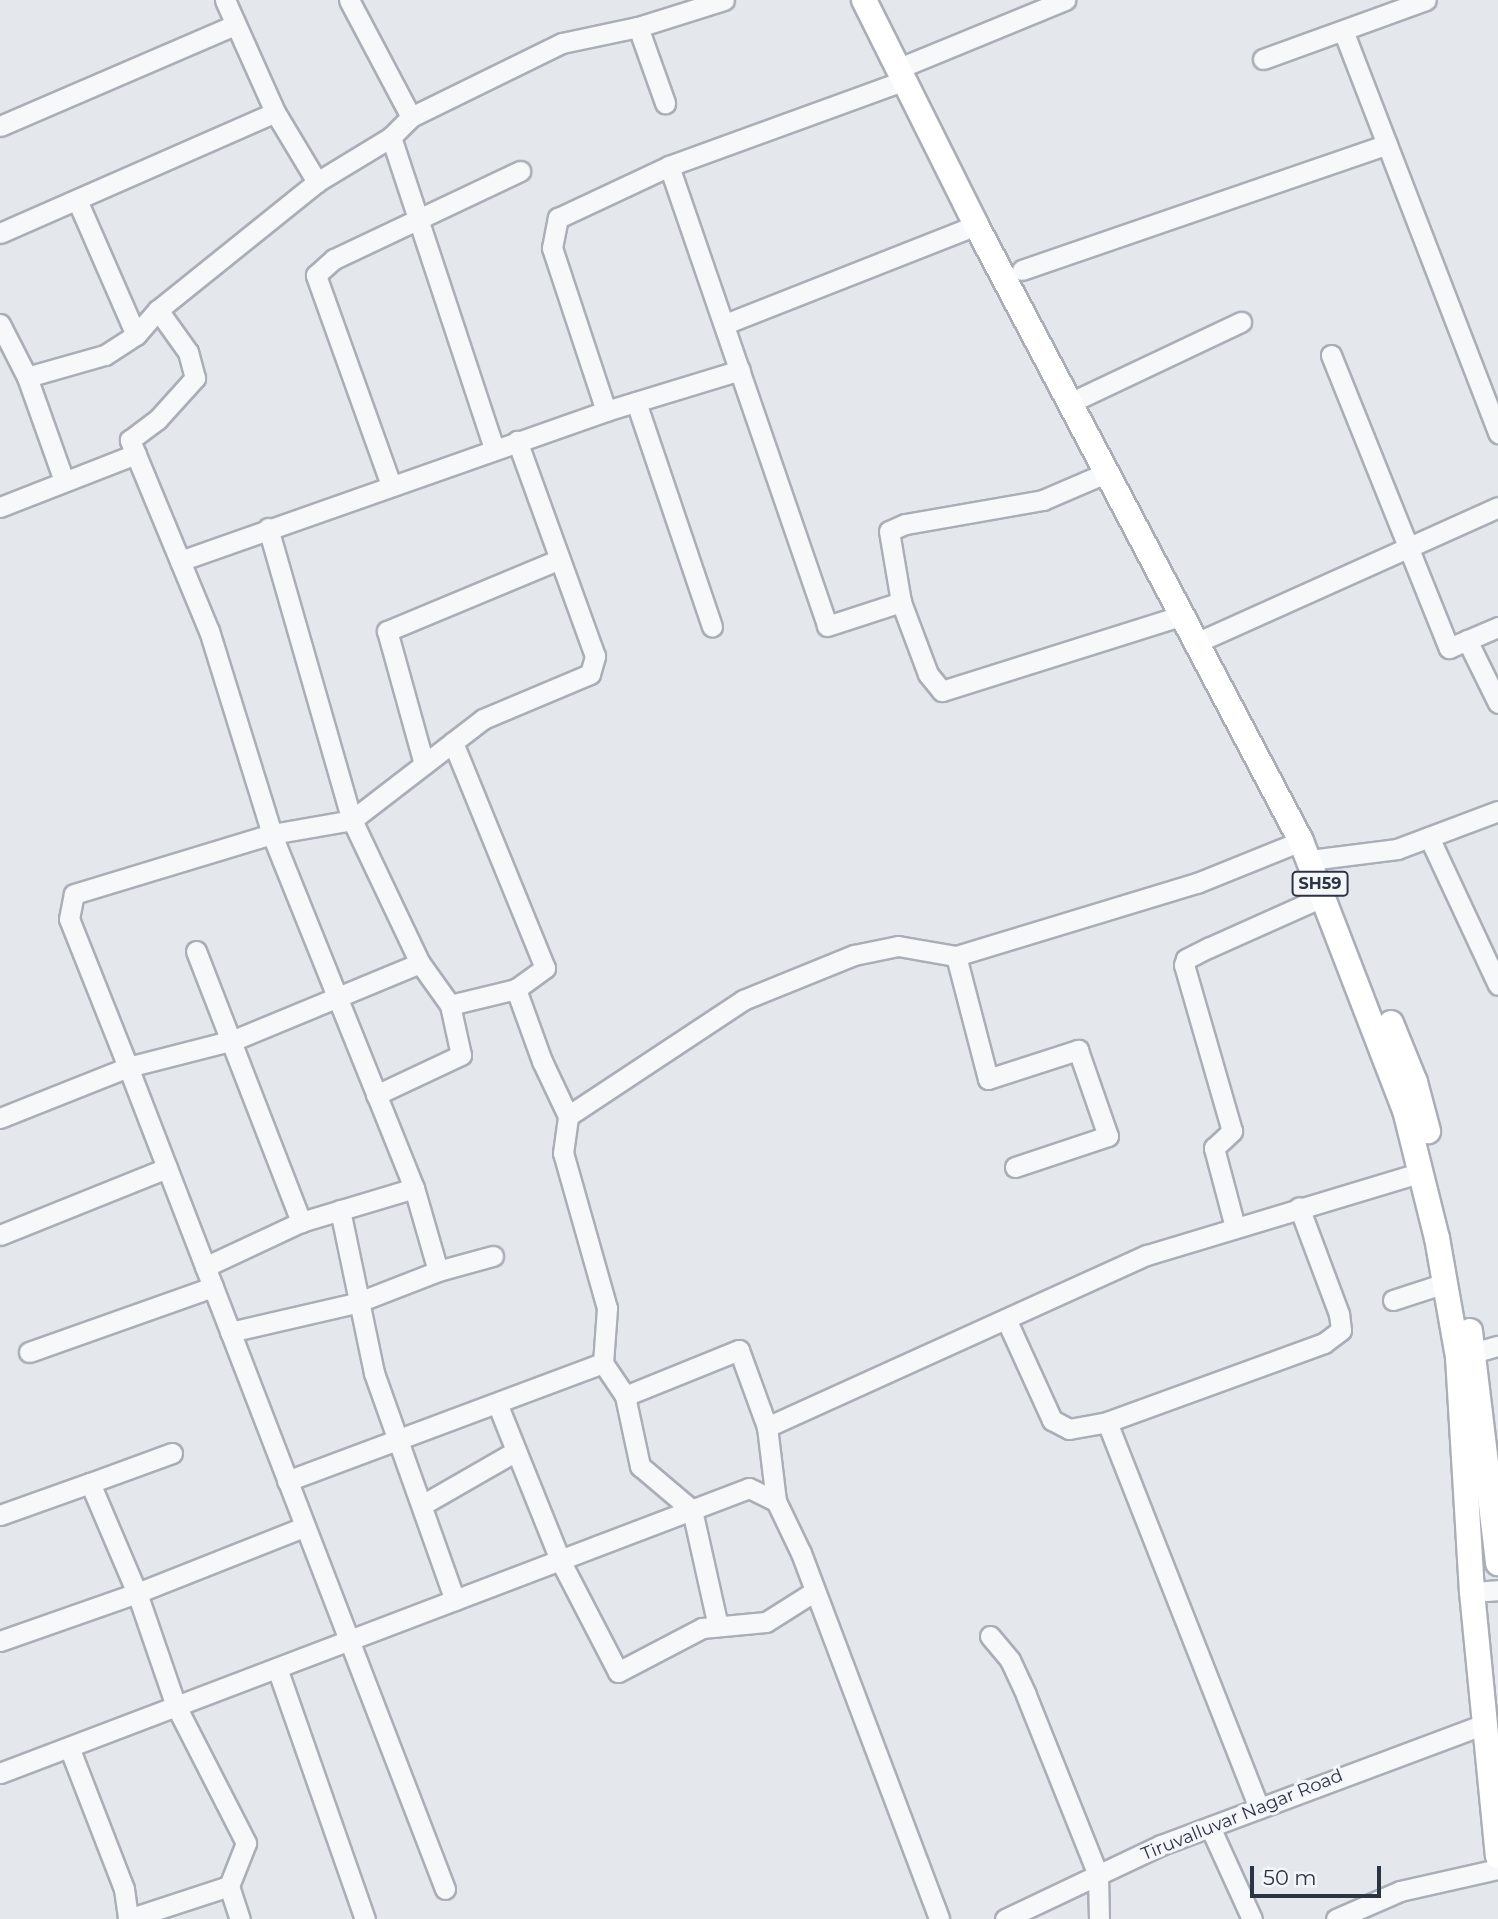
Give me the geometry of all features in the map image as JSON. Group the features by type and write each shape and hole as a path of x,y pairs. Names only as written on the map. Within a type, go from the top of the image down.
{"main road":[{"name":"SH59","path":"864,0 906,72 976,225 1183,615 1204,640 1312,853 1324,896 1381,1040 1422,1172 1445,1283 1477,1352 1472,1592 1498,1856"},
{"path":"879,0 906,72 1082,397 1204,640"},
{"path":"1312,853 1415,1082 1477,1352 1493,1478 1498,1563"}],"street":[{"path":"225,0 275,112 317,181"},
{"path":"349,0 411,117"},
{"path":"27,377 105,355 136,335 158,310 317,181 391,137 411,117 562,43 638,27 682,6 724,0"},
{"path":"606,411 552,248 558,218 669,166 906,72 1065,0"},
{"path":"1263,59 1344,33 1426,0"},
{"path":"0,126 235,25"},
{"path":"638,27 664,103"},
{"path":"1344,33 1498,433"},
{"path":"0,233 275,112"},
{"path":"391,137 494,449"},
{"path":"1022,270 1387,144"},
{"path":"669,166 827,626 901,602"},
{"path":"391,485 316,275 334,259 520,171"},
{"path":"77,200 136,335"},
{"path":"725,324 976,225"},
{"path":"158,310 188,352 195,378 157,420 130,440 209,631 271,834 414,1188 438,1271"},
{"path":"1082,397 1241,323"},
{"path":"0,324 27,377 64,481"},
{"path":"1331,355 1449,648 1498,627"},
{"path":"180,561 517,441 740,370"},
{"path":"636,402 712,627"},
{"path":"445,1889 69,919 74,894 271,834 352,820 483,719 590,674 595,656 517,441"},
{"path":"0,507 64,481 79,480 136,454"},
{"path":"1108,472 1044,500 905,524 890,531 901,602 928,674 942,691 1183,615"},
{"path":"1204,640 1408,551 1498,507"},
{"path":"268,528 352,820 420,963 450,1005 461,1055 376,1095"},
{"path":"424,764 387,631 560,559"},
{"path":"1467,640 1498,703"},
{"path":"450,1005 516,989 545,968 453,742"},
{"path":"568,1116 743,1000 854,955 898,946 956,956 1197,883 1312,853 1397,849 1498,811"},
{"path":"1429,837 1498,985"},
{"path":"1234,1227 1214,1148 1232,1131 1184,965 1186,959 1208,948 1324,896"},
{"path":"196,951 302,1222"},
{"path":"956,956 988,1079 1078,1050 1108,1136 1015,1167"},
{"path":"0,1118 128,1067 233,1040 337,1000 420,963"},
{"path":"516,989 542,1061 568,1116 563,1153 607,1308 603,1363 625,1396 640,1466 692,1510 718,1626"},
{"path":"0,1235 167,1168"},
{"path":"767,1427 1147,1255 1422,1172"},
{"path":"205,1267 302,1222 414,1188"},
{"path":"1006,1319 1052,1420 1069,1429 1107,1422 1335,1336 1341,1329 1339,1314 1299,1207"},
{"path":"340,1210 356,1303 374,1373 454,1600"},
{"path":"230,1332 356,1303 438,1271 493,1256"},
{"path":"1393,1300 1445,1283"},
{"path":"29,1352 213,1287"},
{"path":"625,1396 738,1350 767,1427 776,1501 815,1591 939,1919"},
{"path":"287,1481 603,1363"},
{"path":"497,1403 560,1560 618,1672 702,1628 766,1622 815,1591"},
{"path":"1107,1422 1259,1808"},
{"path":"422,1505 516,1451"},
{"path":"0,1515 172,1453"},
{"path":"90,1483 137,1592 176,1706 246,1843 229,1886 240,1919"},
{"path":"0,1773 749,1488 776,1501"},
{"path":"0,1641 137,1592 304,1527"},
{"path":"1472,1592 1498,1590"},
{"path":"990,1636 1010,1660 1026,1695 1098,1875 1099,1919"},
{"path":"277,1668 365,1919"},
{"name":"Tiruvalluvar Nagar Road","path":"1005,1919 1210,1827 1485,1724"},
{"path":"69,1747 124,1889 128,1919 229,1886"},
{"path":"1210,1827 1252,1919"},
{"path":"1336,1919 1400,1891 1498,1869"}]}
